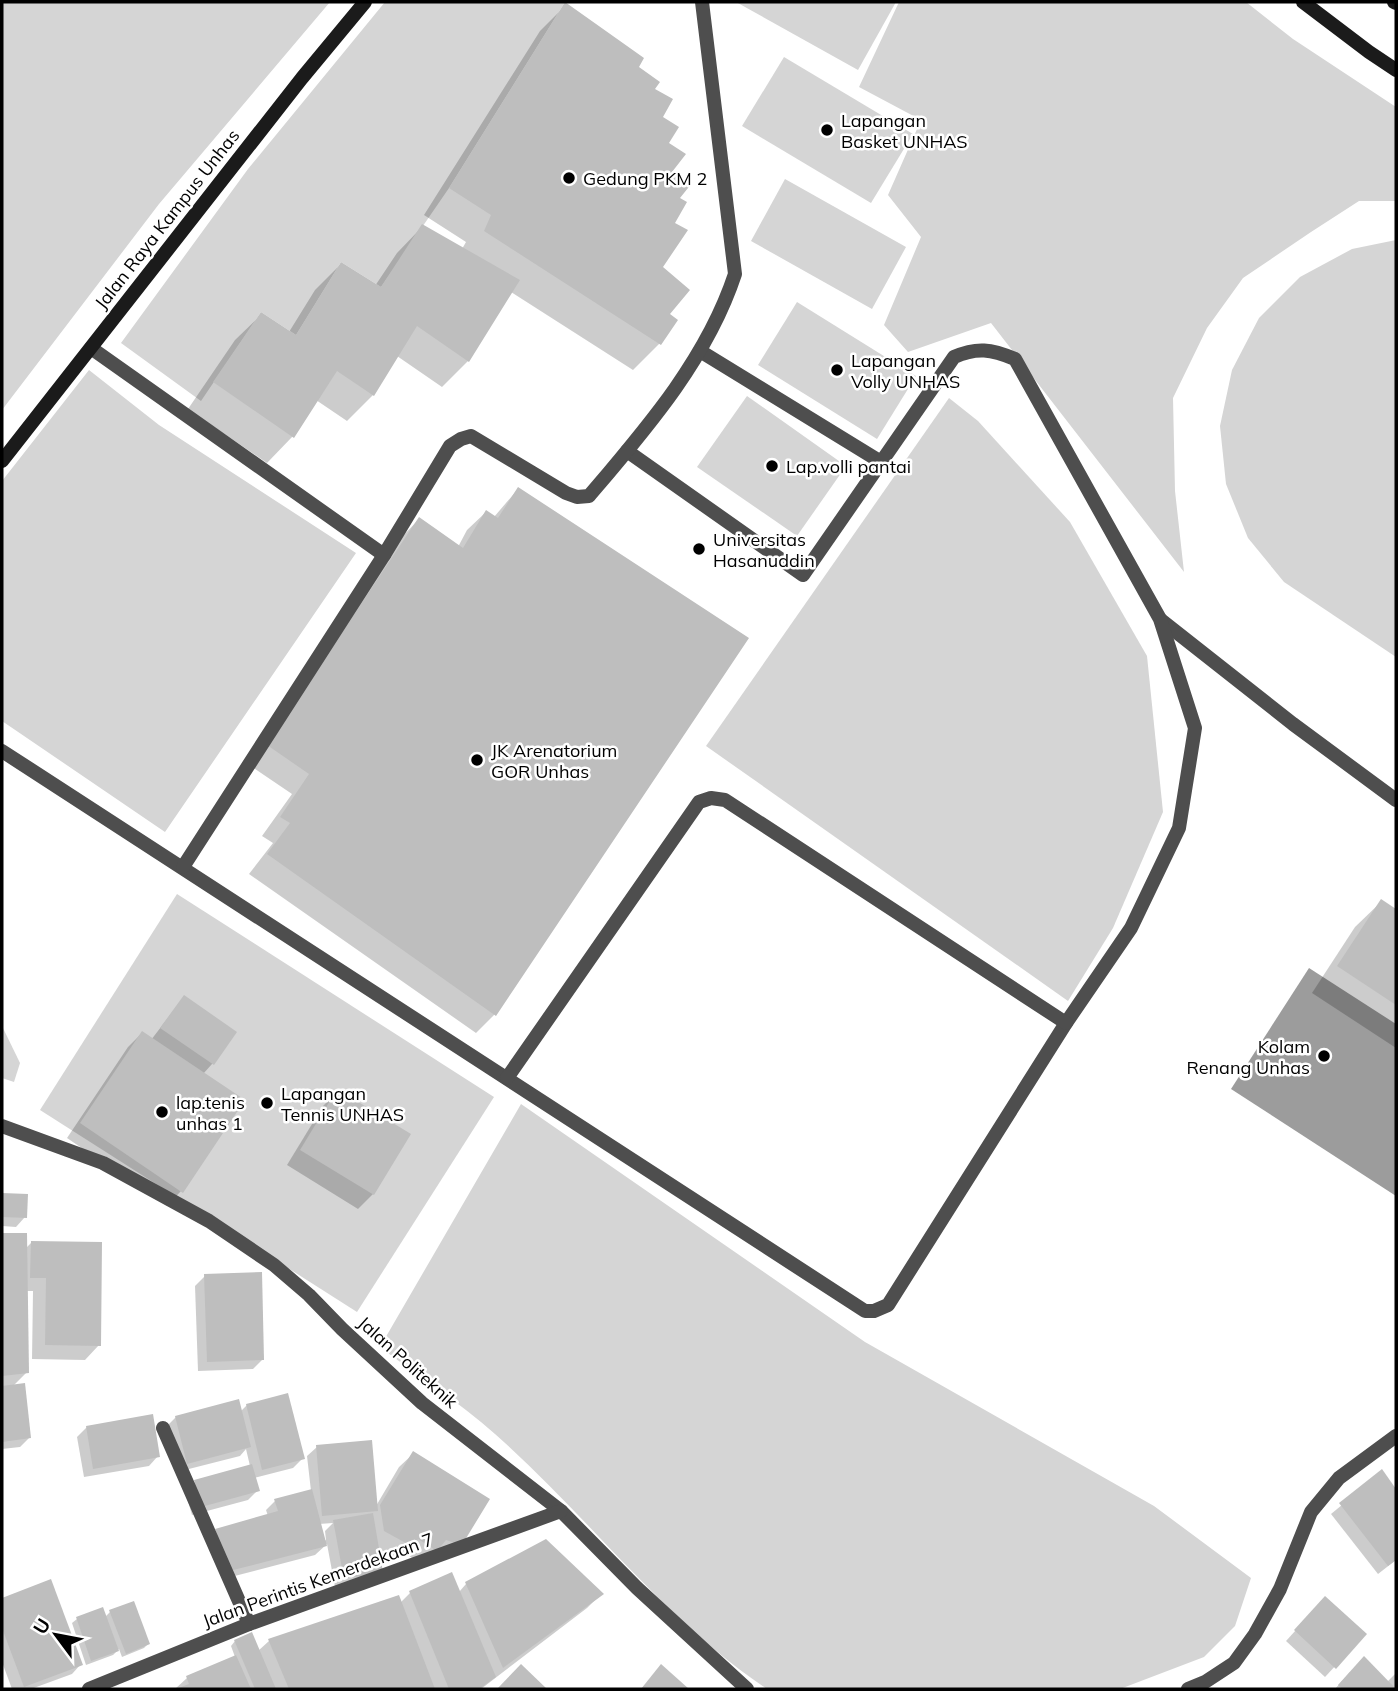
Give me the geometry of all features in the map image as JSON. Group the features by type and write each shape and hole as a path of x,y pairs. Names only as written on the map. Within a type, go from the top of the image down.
{"street":[{"name":"Jalan Raya Kampus Unhas","path":"2,461 302,78 365,2"},
{"path":"183,867 384,555 450,446 471,436 566,493 577,497 589,496 627,451 700,351 722,310 735,274 702,2"},
{"path":"1303,2 1396,70"},
{"path":"91,348 384,555"},
{"path":"2,751 870,1312 888,1305 1066,1023 1131,928 1179,828 1195,727 1160,619 1015,359 1001,353 979,350 970,350 954,358 803,575 627,451"},
{"path":"700,351 881,462"},
{"path":"1160,619 1396,800"},
{"path":"507,1078 699,802 711,797 724,800 1066,1023"},
{"name":"Jalan Politeknik","path":"2,1126 103,1163 209,1221 290,1278 422,1403 561,1511 637,1588 747,1689"},
{"path":"163,1428 249,1624"},
{"path":"1188,1689 1205,1682 1234,1663 1255,1634 1280,1589 1311,1512 1339,1478 1396,1436"},
{"name":"Jalan Perintis Kemerdekaan 7","path":"89,1689 249,1624 561,1511"}],"shaded area":[{"path":"2,2 330,2 159,204 2,410"},
{"path":"385,2 565,2 449,188 381,287 341,262 296,335 261,312 201,401 121,343 248,169"},
{"name":"Lapangan Basket UNHAS","path":"736,2 896,2 858,70"},
{"path":"899,2 1246,2 1293,39 1396,107 1396,201 1359,201 1243,278 1207,328 1173,398 1175,491 1184,572 991,323 908,352 884,325 921,237 888,195 921,120 859,87"},
{"name":"Lapangan Basket UNHAS","path":"784,57 913,134 871,203 742,126"},
{"name":"Lapangan Volly UNHAS","path":"785,179 906,247 872,309 751,241"},
{"path":"1396,240 1396,657 1284,582 1248,538 1226,484 1220,426 1232,370 1259,318 1300,277 1352,249"},
{"name":"Lapangan Volly UNHAS","path":"797,302 916,376 877,439 758,365"},
{"path":"89,370 159,425 356,553 165,832 2,721 2,481"},
{"name":"Lap.volli pantai","path":"747,396 846,466 797,536 697,467"},
{"path":"949,398 978,421 1070,522 1147,656 1163,812 1113,928 1068,1001 706,746"},
{"name":"Lapangan Tennis UNHAS","path":"177,894 494,1097 357,1312 40,1110"},
{"name":"Kolam Renang Unhas","path":"1309,968 1396,1024 1396,1196 1231,1089"},
{"path":"2,1026 20,1063 14,1082 2,1078"},
{"path":"521,1104 865,1342 1154,1506 1251,1578 1235,1626 1204,1657 1120,1689 767,1689 730,1662 660,1600 495,1434 380,1347"}],"building":[{"name":"Gedung PKM 2","path":"565,2 644,58 639,67 660,82 655,89 673,99 663,117 679,127 669,143 686,154 672,172 692,183 680,198 687,202 675,223 688,230 663,267 690,290 670,314 678,320 661,345 484,231 491,215 449,188"},
{"path":"422,224 520,280 469,362 417,326 374,396 337,371 294,438 213,382 261,312 296,335 341,262 381,287"},
{"name":"JK Arenatorium GOR Unhas","path":"518,487 749,638 496,1016 267,854 290,823 280,817 309,774 267,745 419,517 463,548 486,510 498,518"},
{"path":"1381,899 1396,909 1396,1005 1337,966"},
{"path":"184,995 237,1032 214,1065 160,1028"},
{"name":"lap.tenis unhas 1","path":"142,1031 245,1100 183,1193 80,1123"},
{"path":"337,1089 411,1134 374,1195 300,1150"},
{"path":"2,1193 28,1194 27,1218 2,1217"},
{"path":"2,1233 27,1233 29,1373 2,1376"},
{"path":"31,1241 102,1242 101,1346 45,1345 46,1278 30,1278"},
{"path":"262,1272 264,1360 207,1362 204,1274"},
{"path":"25,1383 31,1438 2,1442 2,1386"},
{"path":"288,1393 305,1459 262,1470 246,1404"},
{"path":"239,1399 251,1447 187,1464 175,1416"},
{"path":"153,1414 160,1457 93,1469 86,1426"},
{"path":"372,1440 378,1511 322,1516 316,1445"},
{"path":"413,1451 490,1499 465,1540 458,1544 446,1540 437,1551 418,1539 413,1547 384,1531 380,1505"},
{"path":"252,1464 260,1491 201,1507 194,1480"},
{"path":"1382,1469 1396,1489 1396,1560 1388,1566 1339,1503"},
{"path":"312,1489 327,1546 233,1570 215,1529 278,1511 274,1499"},
{"path":"373,1513 383,1572 344,1579 333,1520"},
{"path":"546,1539 604,1594 503,1668 465,1582"},
{"path":"452,1572 496,1677 479,1689 449,1689 409,1591"},
{"path":"51,1579 83,1665 24,1687 2,1628 2,1598"},
{"path":"399,1595 435,1689 289,1689 268,1639"},
{"path":"1325,1596 1367,1634 1336,1669 1294,1630"},
{"path":"134,1601 150,1644 126,1654 109,1610"},
{"path":"103,1607 119,1651 91,1661 76,1617"},
{"path":"252,1632 276,1689 255,1689 234,1640"},
{"path":"236,1655 251,1689 176,1689 189,1684 186,1676"},
{"path":"1364,1656 1396,1689 1342,1689 1338,1685"},
{"path":"521,1664 547,1689 497,1689"},
{"path":"661,1664 689,1689 641,1689"}],"place":[{"name":"Lapangan Basket UNHAS","path":"827,130"},
{"name":"Gedung PKM 2","path":"569,178"},
{"name":"Lapangan Volly UNHAS","path":"837,370"},
{"name":"Lap.volli pantai","path":"772,466"},
{"name":"Universitas Hasanuddin","path":"699,549"},
{"name":"JK Arenatorium GOR Unhas","path":"477,760"},
{"name":"Kolam Renang Unhas","path":"1324,1056"},
{"name":"Lapangan Tennis UNHAS","path":"267,1103"},
{"name":"lap.tenis unhas 1","path":"162,1112"}]}
